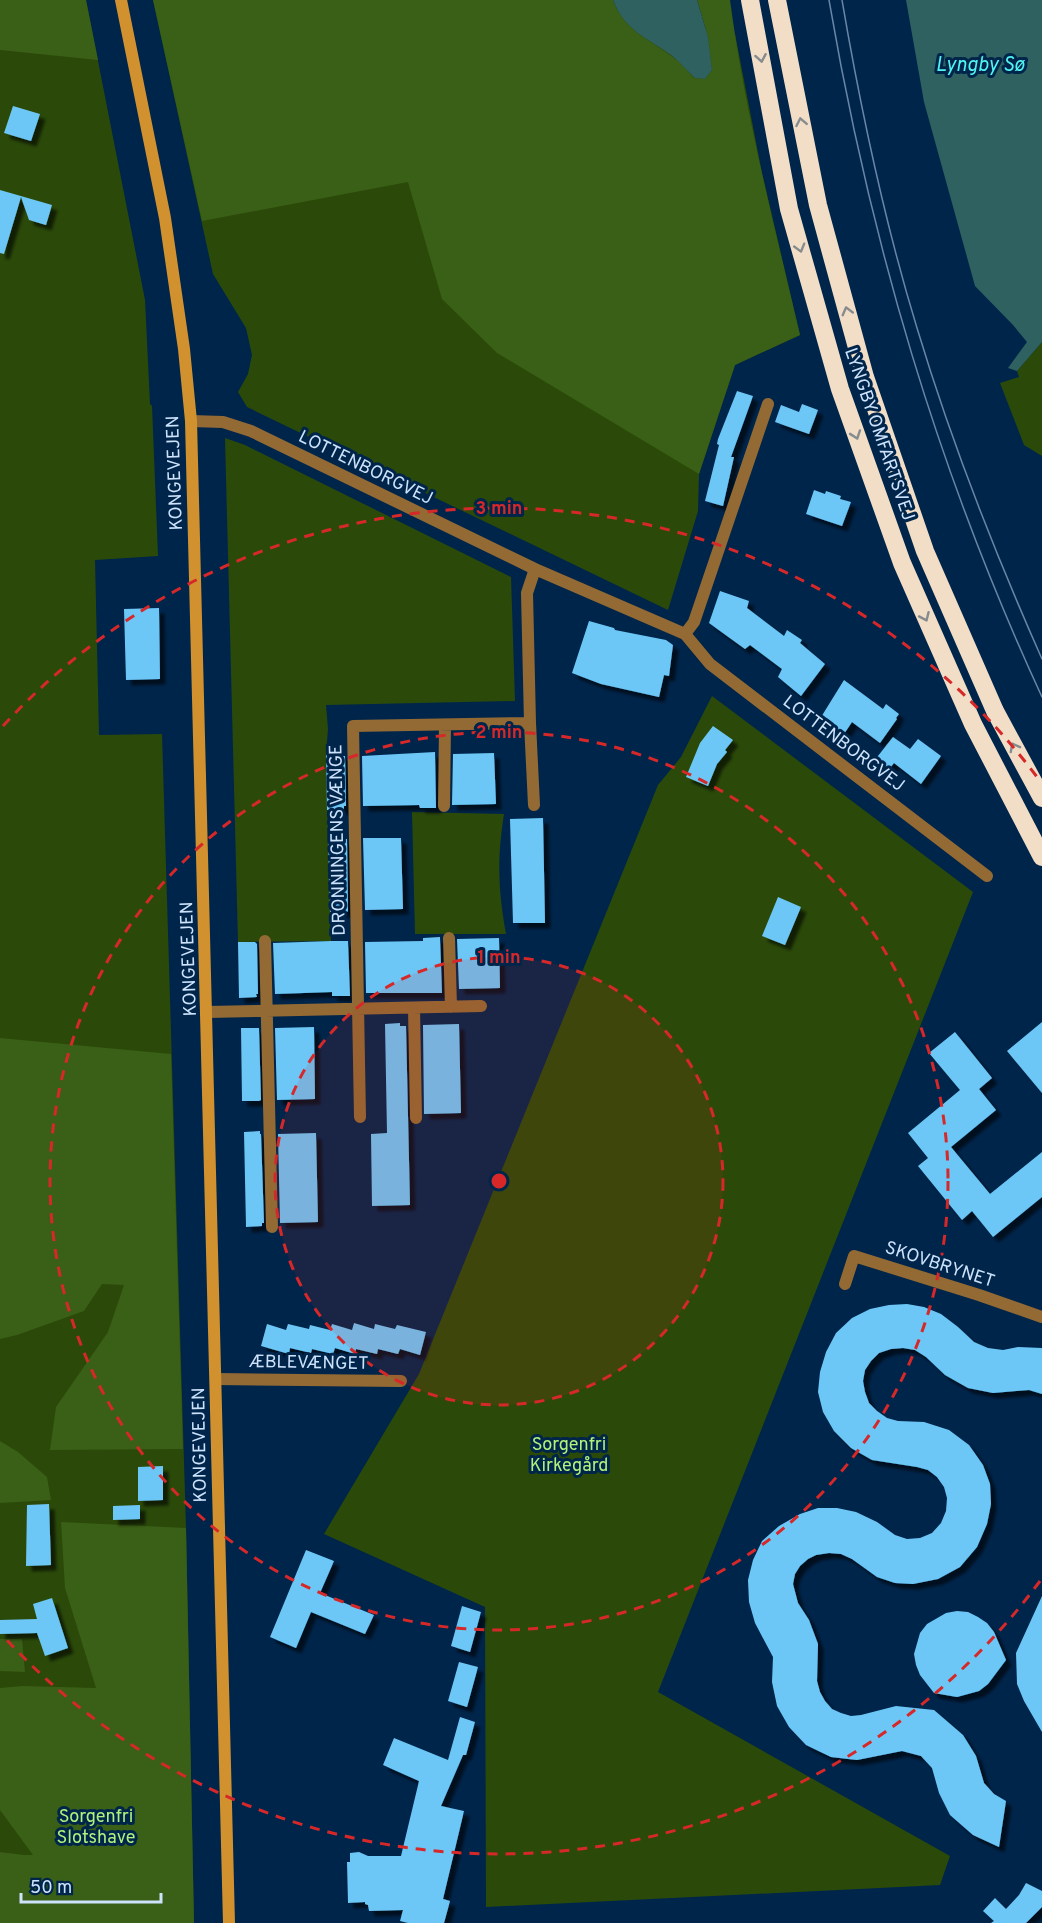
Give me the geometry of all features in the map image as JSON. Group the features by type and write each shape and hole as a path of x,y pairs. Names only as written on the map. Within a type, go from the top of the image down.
{"highway":[{"name":"LYNGBY OMFARTSVEJ","path":"750,0 789,209 840,389 906,574 973,724 1042,856"},
{"name":"LYNGBY OMFARTSVEJ","path":"777,0 818,206 865,376 925,551 995,711 1042,798"}],"street":[{"name":"KONGEVEJEN","path":"121,0 165,218 184,349 191,421 229,1923"},
{"path":"685,634 694,622 768,404"},
{"name":"LOTTENBORGVEJ","path":"191,421 223,422 251,431 535,569 685,634 710,664 987,876"},
{"path":"534,805 526,593 535,569"},
{"name":"DRONNINGENS VÆNGE","path":"360,1117 353,726 530,723"},
{"path":"444,806 445,725"},
{"path":"449,938 451,1007"},
{"path":"266,941 272,1227"},
{"path":"207,1012 481,1006"},
{"path":"414,1008 416,1118"},
{"name":"SKOVBRYNET","path":"845,1284 854,1256 1042,1317"},
{"name":"ÆBLEVÆNGET","path":"216,1379 401,1381"}],"green space":[{"name":"Sorgenfri Slotshave","path":"0,0 86,0 145,300 158,556 95,560 99,735 162,734 186,1528 194,1923 0,1923"},
{"path":"0,0 86,0 98,60 0,50"},
{"path":"153,0 613,0 617,11 735,34 762,173 800,335 735,365 699,474 698,511 668,610 247,407 238,392 248,374 252,355 246,328 213,274"},
{"path":"153,0 613,0 618,11 630,26 673,57 694,78 705,79 712,70 708,37 697,0 730,0 752,126 800,335 735,365 699,474 497,353 442,299 408,182 202,221"},
{"path":"1042,342 1042,456 1024,445 1000,383 1019,377 1017,371"},
{"path":"225,438 245,445 511,577 515,701 326,705 331,941 238,942"},
{"name":"Sorgenfri Kirkegård","path":"712,696 973,892 658,1692 950,1856 940,1885 486,1907 485,1607 324,1534 419,1374 658,785 681,757"},
{"path":"412,812 504,814 499,874 506,934 415,934"},
{"path":"0,1038 171,1054 183,1449 50,1450 56,1407 108,1332 124,1285 102,1284 84,1311 0,1339"},
{"path":"0,1441 18,1452 47,1477 51,1500 0,1503"},
{"path":"61,1522 186,1528 194,1923 0,1923 0,1852 33,1855 0,1810 0,1688 23,1686 96,1688 65,1588"},
{"path":"0,1639 22,1639 25,1672 0,1671"}],"water":[{"path":"613,0 697,0 708,37 712,70 705,79 695,78 671,55 630,26 618,11"},
{"name":"Lyngby Sø","path":"906,0 1042,0 1042,342 1017,371 1008,368 1027,342 975,286 924,102"}],"building":[{"path":"13,106 40,114 31,141 4,133"},
{"path":"0,190 52,205 46,225 29,220 21,197 4,254 0,253"},
{"path":"737,391 753,396 731,457 734,457 723,506 705,501 719,445 717,444 718,439"},
{"path":"802,404 818,410 809,434 775,422 781,405 799,412"},
{"path":"814,490 825,494 826,491 851,502 842,526 806,514"},
{"path":"720,591 749,601 747,608 784,636 787,630 802,640 800,643 825,664 801,696 778,677 782,669 750,645 745,649 709,623"},
{"path":"159,608 160,679 126,680 124,609"},
{"path":"589,621 615,630 666,640 673,645 669,676 664,675 659,697 601,684 572,673"},
{"path":"844,680 883,709 886,704 899,714 880,743 852,722 842,737 818,722"},
{"path":"713,726 733,740 717,764 708,786 686,777 700,743"},
{"path":"893,737 910,749 918,739 941,756 921,784 894,763 883,777 870,766"},
{"path":"435,752 436,808 420,808 419,805 363,806 362,756"},
{"path":"494,753 496,804 452,805 453,754"},
{"path":"326,754 345,756 346,806 344,809 327,810"},
{"path":"543,818 545,923 513,923 510,819"},
{"path":"363,838 401,838 403,909 365,910"},
{"path":"328,839 347,839 347,912 330,912"},
{"path":"778,897 801,907 785,945 762,936"},
{"path":"440,937 442,993 366,993 365,942 423,941 423,938"},
{"path":"499,938 500,988 459,989 457,939"},
{"path":"348,941 350,996 332,996 332,992 275,994 273,943"},
{"path":"238,942 257,944 257,997 239,998"},
{"path":"1042,1022 1042,1093 1007,1051"},
{"path":"400,1023 400,1026 406,1026 410,1205 372,1206 371,1134 387,1133 385,1024"},
{"path":"459,1024 461,1113 424,1114 423,1025"},
{"path":"314,1027 315,1099 277,1100 275,1028"},
{"path":"241,1028 259,1028 261,1100 259,1101 242,1101"},
{"path":"955,1032 992,1078 979,1089 996,1110 951,1147 990,1194 1042,1152 1042,1197 993,1237 972,1211 962,1220 918,1166 928,1158 908,1133 960,1090 929,1053"},
{"path":"260,1131 264,1223 262,1226 246,1227 244,1132"},
{"path":"316,1133 318,1222 280,1223 278,1134"},
{"path":"907,1304 924,1307 941,1314 974,1342 988,1348 1003,1350 1018,1347 1042,1348 1042,1394 1029,1390 993,1393 968,1388 945,1375 915,1350 891,1349 879,1353 865,1370 863,1381 869,1403 887,1418 898,1421 924,1422 949,1430 969,1445 983,1465 990,1484 991,1504 987,1524 977,1547 960,1567 938,1579 913,1584 895,1583 877,1577 841,1554 829,1553 808,1559 795,1574 793,1584 798,1603 809,1620 818,1644 817,1681 825,1701 832,1709 851,1716 896,1706 934,1710 963,1735 976,1756 984,1783 994,1794 1006,1801 999,1847 973,1835 950,1815 939,1793 932,1768 921,1756 902,1751 857,1760 831,1757 806,1745 789,1727 777,1706 772,1682 773,1657 755,1623 749,1602 748,1580 753,1560 762,1541 779,1526 800,1514 818,1508 837,1508 856,1512 877,1522 895,1535 907,1539 920,1538 932,1533 941,1523 946,1511 947,1498 944,1487 937,1477 928,1470 917,1467 872,1460 851,1448 834,1431 823,1412 818,1392 820,1372 826,1352 836,1333 852,1318 870,1309"},
{"path":"354,1323 374,1329 375,1324 395,1329 397,1325 426,1332 420,1355 400,1349 398,1354 378,1349 377,1354 356,1349 355,1354 335,1348 333,1354 312,1349 311,1353 290,1348 289,1354 261,1346 267,1324 286,1330 288,1324 309,1329 310,1325 330,1330 332,1324 352,1330"},
{"path":"163,1466 163,1500 138,1501 138,1467"},
{"path":"49,1504 51,1565 26,1566 27,1505"},
{"path":"140,1505 140,1519 113,1520 113,1506"},
{"path":"306,1550 334,1561 320,1593 374,1615 365,1634 311,1612 296,1648 270,1637"},
{"path":"1042,1596 1042,1732 1017,1684 1016,1653"},
{"path":"52,1598 68,1648 45,1656 37,1633 0,1634 0,1620 37,1619 33,1604"},
{"path":"462,1606 481,1612 470,1652 451,1646"},
{"path":"968,1612 987,1623 994,1632 1006,1660 988,1684 979,1691 957,1697 934,1693 920,1675 914,1654 920,1633 927,1624 946,1613"},
{"path":"459,1662 478,1667 467,1707 448,1701"},
{"path":"460,1717 475,1722 466,1755 463,1755 441,1806 464,1811 443,1899 450,1901 444,1923 408,1923 400,1921 403,1910 369,1911 365,1902 348,1903 347,1862 350,1862 350,1853 359,1852 368,1856 401,1856 419,1781 383,1765 394,1738 448,1760"},
{"path":"1026,1883 1042,1891 1042,1907 1026,1923 991,1923 994,1921 983,1911 995,1898 1006,1909"}],"tram line":[{"path":"829,0 865,180 912,356 971,527 1042,697"},
{"path":"842,0 874,165 917,328 974,495 1042,659"}]}
